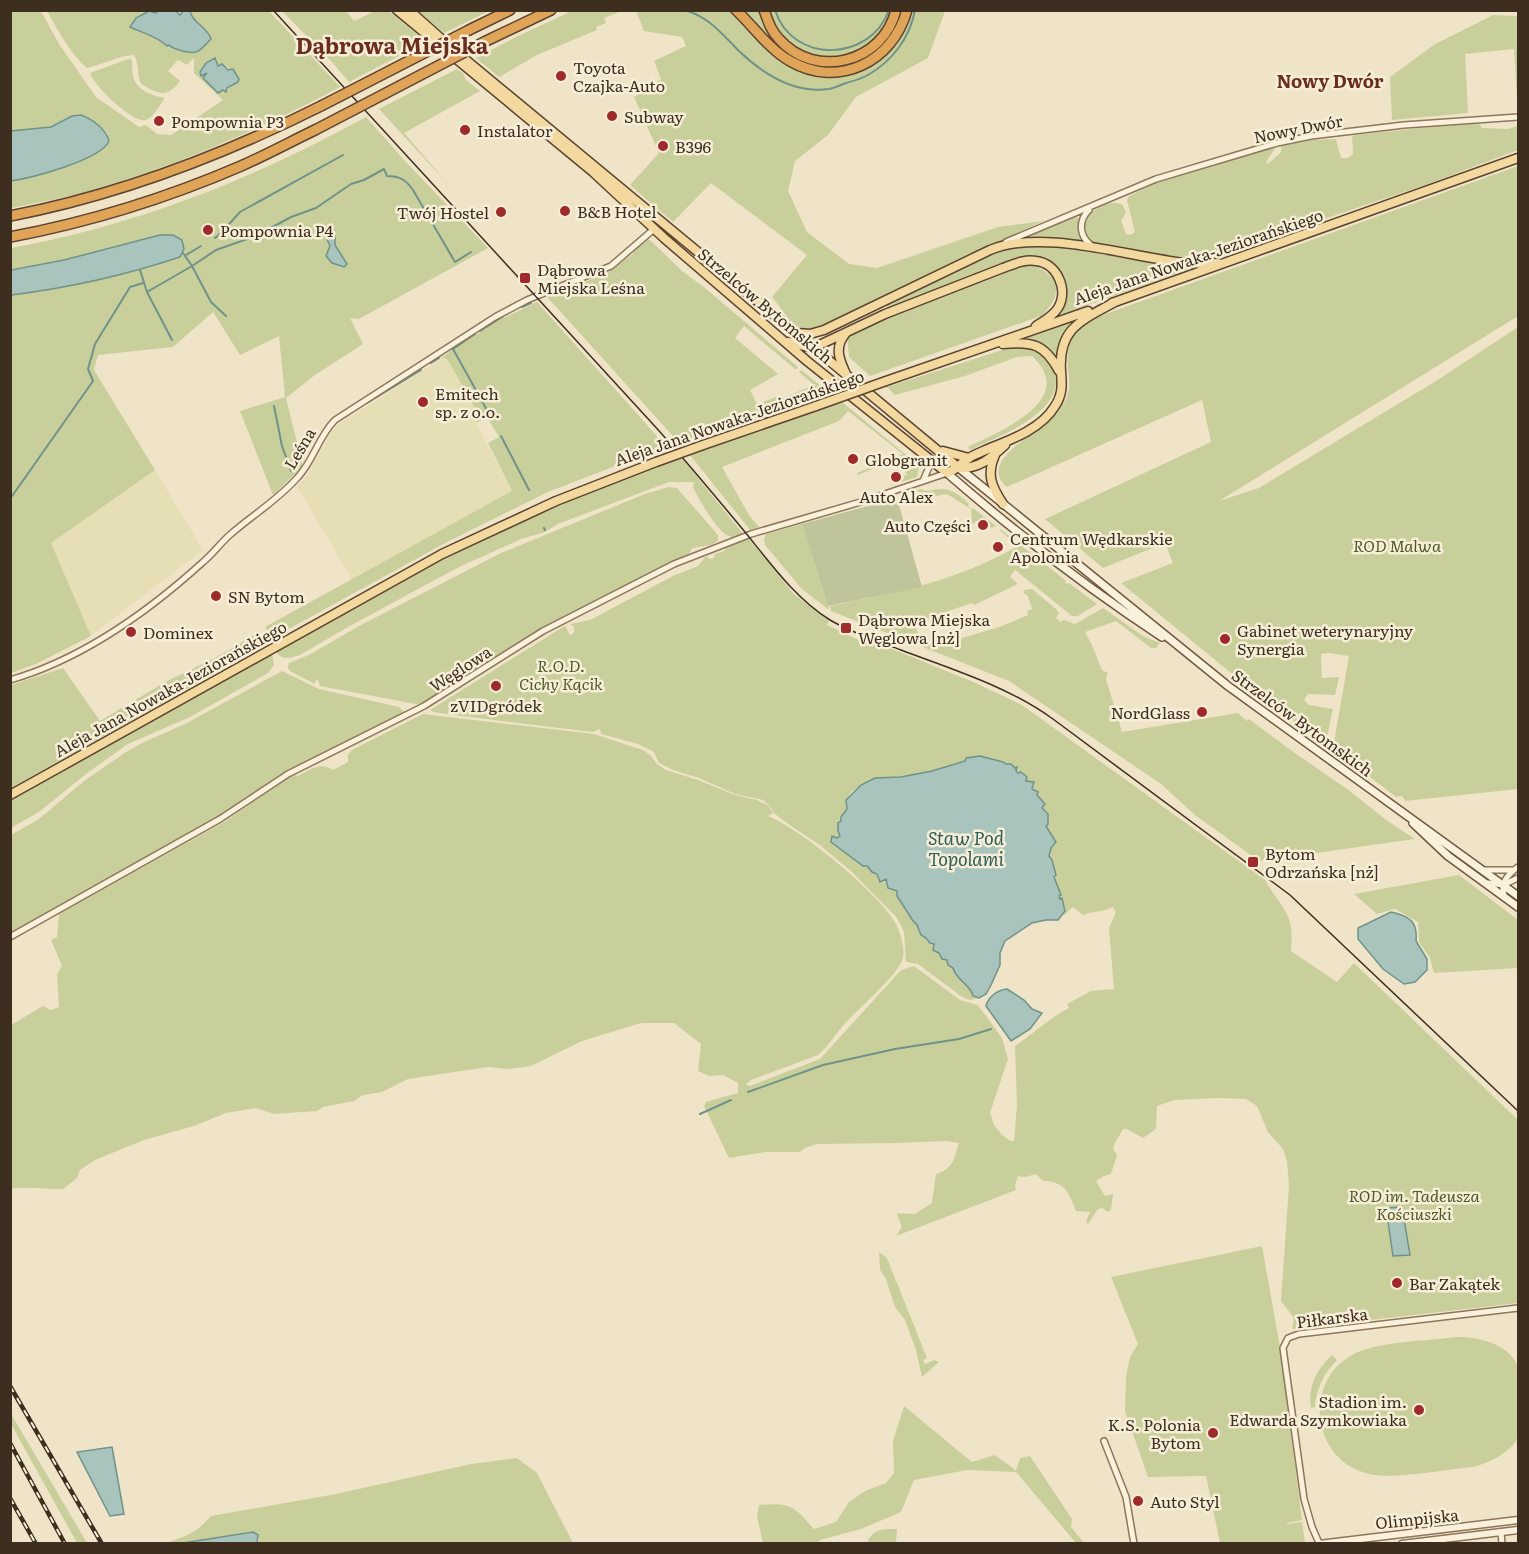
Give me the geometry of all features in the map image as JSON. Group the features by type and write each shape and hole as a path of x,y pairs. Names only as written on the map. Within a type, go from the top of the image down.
{"highway":[{"path":"10,216 97,196 177,170 263,134 510,10"},
{"path":"10,237 95,218 161,197 241,166 551,10"},
{"path":"736,10 790,61 813,70 830,72 850,70 878,56 895,38 907,10"},
{"path":"764,10 772,31 784,45 799,55 826,63 849,60 873,48 886,33 896,10"}],"main road":[{"name":"Strzelców Bytomskich","path":"398,10 593,172 782,340 969,493 1115,606 1184,651"},
{"name":"Strzelców Bytomskich","path":"409,10 847,377 1138,611 1184,651 1276,722 1518,896"},
{"name":"Aleja Jana Nowaka-Jeziorańskiego","path":"10,795 474,538 576,492 703,445 1227,263 1518,158"},
{"path":"795,333 804,335 824,330 997,247 1032,241 1095,248 1186,263 1227,263"},
{"path":"782,340 813,348 885,314 1022,261 1036,261 1054,270 1063,287 1063,297 1053,315 1024,334"},
{"path":"947,473 959,468 969,458 1012,439 1045,418 1054,408 1062,390 1060,355 1065,339 1080,321 1115,302"},
{"path":"817,369 812,358 813,348 824,330"},
{"path":"847,377 838,352 839,343 848,331"},
{"path":"988,346 1014,343 1038,346 1048,353 1061,375"},
{"path":"959,468 978,466 1012,439"},
{"path":"936,448 969,458"},
{"path":"996,454 991,464 990,478 1003,504"},
{"name":"Strzelców Bytomskich","path":"1405,815 1431,843 1518,908"}],"street":[{"name":"Nowy Dwór","path":"997,247 1156,179 1296,139 1404,125 1518,117"},
{"path":"1093,207 1085,213 1081,226 1084,238 1095,248"},
{"name":"Leśna","path":"10,680 72,657 165,594 204,561 231,534 297,479 307,467 322,435 335,420 495,317 528,300 611,266 654,228"},
{"path":"923,482 929,467 925,455"},
{"name":"Węglowa","path":"10,937 220,819 288,774 424,706 548,628 668,567 752,534 947,473"},
{"path":"1482,870 1517,868"},
{"path":"1505,898 1503,885 1506,878 1517,868"},
{"path":"1476,876 1489,883 1503,885 1518,878"},
{"name":"Piłkarska","path":"1319,1543 1304,1499 1283,1348 1288,1338 1299,1334 1518,1308"},
{"path":"1104,1441 1126,1497 1134,1544"},
{"name":"Olimpijska","path":"1319,1543 1518,1520"},
{"path":"1444,1529 1445,1539"},
{"name":"Olimpijska","path":"1402,1544 1518,1530"},
{"path":"1501,1532 1502,1544"}],"shaded area":[{"path":"443,358 449,362 480,417 476,423 512,491 352,580 297,486 307,476 331,433 340,423"},
{"path":"155,470 203,550 91,636 50,543"}],"green space":[{"path":"574,10 622,11 604,18 606,23 596,27 597,30 537,55 499,77 476,58 516,37"},
{"path":"11,11 41,11 59,44 96,97 139,127 146,125 157,134 171,135 223,100 194,73 194,58 187,65 178,60 168,71 180,81 167,92 158,92 141,84 134,55 87,68 70,49 47,11 158,11 156,14 141,15 131,25 137,31 160,39 167,46 196,53 211,39 211,36 192,18 190,11 269,11 340,87 246,133 149,172 82,193 11,208 10,181 35,176 77,162 108,134 81,115 72,116 51,127 11,131","holes":["216,58 218,66 224,65 236,74 239,80 227,90 218,92 203,78 208,75 202,70 206,63"]},
{"path":"282,11 346,11 354,21 375,11 389,11 426,42 349,82"},
{"path":"418,11 489,11 444,33"},
{"path":"636,11 730,11 787,64 847,75 876,63 894,47 906,26 910,11 945,11 928,58 856,97 828,135 795,161 788,191 807,232 849,264 877,268 998,227 1043,221 824,325 810,329 798,326 788,318 772,297 807,255 711,183 673,222 630,185 659,153 634,97 661,79 654,61 686,46 682,37 644,31"},
{"path":"741,11 761,11 768,29 819,64 858,54 879,44 895,26 900,11 902,11 897,27 888,41 876,52 862,61 829,68 813,66 797,60 781,50"},
{"path":"769,11 892,11 886,25 867,46 843,57 829,57 815,55 789,42 776,28"},
{"path":"1493,15 1518,16 1518,114 1514,49 1465,54 1468,113 1392,120 1390,77 1435,44"},
{"path":"128,59 132,60 133,76 137,85 150,94 165,98 146,120 140,120 123,110 98,86 90,73"},
{"path":"457,69 480,91 404,133 449,185 379,109"},
{"path":"366,117 488,248 359,319 350,318 363,344 315,375 286,398 303,466 273,495 240,411 285,397 279,336 240,355 213,312 173,347 98,355 94,370 155,470 51,543 91,636 36,664 11,673 10,295 37,292 140,270 184,249 182,240 11,270 11,248 104,227 194,197 281,160"},
{"path":"1479,123 1482,128 1508,129 1518,126 1518,150 1425,185 1208,258 1167,256 1112,249 1092,244 1085,234 1084,227 1088,215 1100,207 1118,203 1123,205 1126,213 1121,221 1126,234 1130,235 1135,232 1128,197 1157,182 1276,147 1266,162 1268,164 1281,152 1281,146 1311,140 1336,139 1341,158 1348,158 1353,154 1352,136"},
{"name":"ROD Malwa","path":"1518,166 1518,316 1219,501 1259,488 1436,381 1518,327 1518,789 1405,801 1402,796 1396,797 1353,764 1352,760 1333,748 1349,656 1321,654 1322,678 1339,677 1335,695 1308,694 1304,700 1309,705 1333,709 1325,745 1242,682 1121,583 1173,563 1165,543 1103,568 1045,519 1211,442 1202,400 1007,487 999,477 999,467 1014,447 1049,421 1063,404 1069,387 1070,344 1074,335 1086,321"},
{"path":"1076,216 1079,219 1078,231 1083,242 1037,236 1025,237"},
{"path":"646,239 650,240 682,271 798,367 796,370 744,326 735,338 778,374 750,390 757,404 776,397 781,399 814,385 799,372 801,370 830,393 681,445 548,298 549,293 572,284 575,286 607,273 633,254 634,250"},
{"path":"1043,245 1189,268 1059,315 1066,296 1065,281 1056,269 1039,258 888,309 886,304 1001,250"},
{"path":"1031,265 1049,274 1056,287 1053,301 1041,316 870,376 849,357 847,337 855,331 1018,267"},
{"path":"537,302 656,435 662,448 548,492 447,542 274,637 265,627 512,491 488,443 499,437 487,417 476,423 480,417 449,362 445,358 440,359 452,350 451,348 475,333 477,335 479,330 502,315 504,318"},
{"path":"1075,319 1063,337 1057,359 1042,345 1022,337"},
{"path":"1018,345 1038,350 1049,360 1056,381 1053,395 1030,419 970,450 968,447 1015,423 1041,400 1046,387 1044,372 1032,356 1017,357 965,376 895,395 887,387"},
{"path":"842,402 916,463 919,468 917,477 888,486 904,479 907,475 900,460 895,462 894,460 858,475 857,473 903,454 848,411 839,421 722,467 749,515 759,527 751,531 690,455"},
{"path":"682,458 743,534 731,537 720,529 699,499 693,487 694,482 669,482 558,524 545,532 521,539 457,568 300,655 284,658 276,652 408,577 489,536 584,494"},
{"path":"669,487 677,488 718,535 718,541 711,545 692,548 690,553 538,631 421,705 320,686 318,680 315,684 288,668 289,663 309,655 359,626 501,553 645,494"},
{"path":"920,489 952,491 996,526 991,528 984,517 972,524 971,509 947,494 936,496 916,491"},
{"path":"897,498 922,587 828,606 802,524"},
{"path":"802,524 829,610 802,589 765,545 766,534"},
{"path":"1000,529 1065,580 1066,584 1069,583 1097,604 1078,616 1072,616 1015,570 1010,577 1018,584 974,605 972,603 919,621 917,618 913,619 922,646 938,642 939,645 1002,626 1028,615 1027,611 1032,609 1024,590 1032,589 1057,610 1059,613 1056,618 1060,622 1064,620 1075,624 1103,608 1143,636 1160,643 1156,648 1151,648 1116,621 1085,632 1102,670 1108,673 1106,679 1122,732 1238,713 1415,839 1259,861 1195,815 1161,784 1009,681 831,611 830,606 950,577 1018,546"},
{"path":"748,538 794,594 829,621 827,625 865,643 868,639 971,681 1022,705 1265,880 1289,919 1292,938 1291,951 1337,982 1354,963 1518,1120 1518,1303 1292,1329 1294,1318 1281,1301 1289,1186 1287,1161 1283,1149 1268,1132 1257,1106 1246,1099 1174,1100 1157,1106 1156,1129 1143,1138 1123,1129 1113,1149 1117,1155 1111,1174 1096,1181 1105,1196 1113,1194 1111,1210 1108,1212 1102,1208 1098,1209 1088,1224 1086,1222 1090,1212 1076,1211 1065,1189 1057,1183 1043,1181 1036,1174 1018,1176 1016,1190 896,1236 901,1226 897,1213 915,1214 932,1203 936,1174 949,1166 959,1143 947,1141 817,1144 800,1152 765,1152 729,1158 704,1106 706,1102 738,1093 738,1083 723,1075 709,1076 698,1071 701,1044 674,1023 641,1023 582,1041 531,1066 507,1069 488,1067 408,1079 382,1092 363,1095 354,1101 323,1107 317,1111 274,1114 256,1108 226,1113 194,1126 144,1140 95,1160 80,1170 77,1178 63,1189 11,1189 11,1025 43,1006 51,1010 59,1007 57,974 62,966 51,940 57,937 59,914 226,821 289,777 298,776 320,766 333,770 348,762 348,755 352,750 423,714 594,734 643,750 666,770 769,806 773,813 768,816 800,834 872,894 899,930 903,944 903,958 893,974 818,1055 751,1080 746,1084 750,1086 820,1059 901,970 914,966 960,1000 978,1005 1002,1038 1008,1059 990,1113 994,1125 1002,1135 1014,1141 1017,1104 1015,1046 1069,1008 1067,1004 1091,991 1114,989 1109,928 1116,912 1113,907 1083,915 1073,907 1063,916 1064,906 1057,891 1053,862 1048,856 1055,843 1046,826 1048,814 1043,811 1043,801 1037,795 1038,792 1032,788 1034,784 1032,781 1026,781 1027,777 1019,773 1011,764 985,757 976,758 922,773 867,782 849,795 847,810 841,817 841,822 838,823 840,836 831,842 867,866 883,881 886,879 889,889 896,891 921,935 934,944 934,950 947,960 948,965 953,968 975,998 979,998 970,1000 962,997 918,964 906,962 904,932 897,918 853,873 821,846 774,813 770,806 763,800 735,794 699,778 673,770 659,763 654,752 638,744 601,734 600,729 593,732 584,731 469,717 471,713 468,717 430,710 563,627 565,626 570,635 574,633 574,627 570,624 590,620 673,576 698,566 706,556 710,559 714,558 715,554 724,551 728,546"},
{"path":"258,633 264,644 11,788 11,685 63,668 100,721 167,681 215,658"},
{"path":"272,654 274,665 268,673 190,717 128,744 39,812 11,828 11,799"},
{"path":"282,671 319,689 399,707 405,712 297,766 221,817 11,933 11,835 39,819 84,781 126,752 185,724"},
{"path":"1459,875 1518,920 1518,968 1434,973 1430,958 1419,942 1418,922 1395,909 1377,914 1354,894"},
{"path":"1262,1246 1281,1353 1302,1520 1287,1524 1302,1522 1305,1543 1220,1543 1206,1476 1148,1477 1125,1411 1126,1377 1130,1357 1138,1344 1111,1277"},
{"path":"879,1252 887,1258 927,1358 923,1360 925,1364 934,1360 939,1362 922,1377 916,1350 905,1320 895,1307 886,1279 880,1270"},
{"name":"Stadion im. Edwarda Szymkowiaka","path":"1456,1337 1473,1338 1492,1343 1509,1353 1514,1360 1519,1377 1519,1430 1518,1438 1512,1446 1497,1457 1474,1467 1391,1476 1369,1474 1350,1466 1335,1454 1325,1438 1320,1420 1320,1402 1326,1384 1336,1368 1362,1350 1403,1342"},
{"path":"1332,1355 1337,1360 1328,1370 1319,1388 1315,1407 1311,1408 1310,1393 1314,1379"},
{"path":"904,1406 972,1462 995,1455 1016,1471 1020,1458 1030,1456 1072,1519 1071,1527 1084,1543 1076,1543 1016,1472 967,1470 914,1480 901,1512 861,1529 820,1540 817,1543 763,1543 757,1517 759,1505 778,1504 791,1507 814,1529 836,1522 849,1502 865,1491 886,1483 894,1473 893,1441"},
{"path":"10,1412 87,1543 77,1543 11,1424"},
{"path":"517,1458 537,1473 573,1543 257,1544 259,1539 253,1532 164,1544 195,1531 211,1516 336,1494 471,1464"},
{"path":"883,1529 897,1529 896,1543 867,1543 872,1534 876,1532"}],"water":[{"path":"149,11 156,13 176,11 180,15 183,11 190,11 211,39 198,51 188,52 167,46 154,37 130,27 136,18"},
{"path":"215,58 218,66 222,64 228,70 233,69 239,79 227,88 226,92 223,90 218,93 203,78 207,73 201,76 200,72 206,63"},
{"path":"81,115 94,122 105,132 109,141 103,148 93,155 64,167 11,181 11,131 51,127 72,116"},
{"path":"327,233 335,236 335,245 347,264 344,267 332,263 326,256 330,246 326,237"},
{"path":"160,235 173,235 182,240 184,249 180,257 97,280 11,295 11,270 64,260"},
{"name":"Staw Pod Topolami","path":"980,756 1011,764 1017,767 1018,773 1021,772 1027,777 1026,781 1034,782 1032,789 1038,792 1037,795 1045,804 1042,808 1048,814 1046,826 1056,842 1049,856 1065,911 1058,920 1032,923 1005,941 1000,953 1000,965 991,985 986,994 979,998 973,996 953,968 948,965 947,960 942,959 939,953 933,950 934,944 921,935 917,925 897,896 897,891 888,888 886,879 880,882 877,874 831,842 832,836 837,838 840,836 838,823 847,809 846,800 861,785 875,778 901,777 932,771 965,761 966,758"},
{"path":"1391,912 1411,920 1414,924 1416,941 1427,959 1427,970 1415,982 1404,984 1383,969 1358,939 1358,928"},
{"path":"1007,989 1024,1000 1032,1009 1042,1013 1030,1029 1011,1041 986,1006 994,994"},
{"path":"1402,1207 1410,1255 1393,1256 1386,1208"},
{"path":"112,1447 124,1514 110,1516 77,1452"},
{"path":"253,1532 258,1535 257,1543 183,1543"}],"waterway":[{"path":"684,10 707,21 748,59 769,74 791,85 816,90 831,89 860,79 885,63 899,48 909,30 915,10"},
{"path":"775,10 784,28 797,40 814,48 831,50 849,48 866,40 879,27 889,10"},
{"path":"215,238 240,212 343,155"},
{"path":"183,253 192,266 216,250 256,236 291,217 316,208 351,184 384,169 387,176 405,181 413,190 455,262 471,252"},
{"path":"186,255 201,246"},
{"path":"147,292 192,266 211,302 226,316"},
{"path":"140,270 147,292 172,340"},
{"path":"10,499 93,381 88,369 95,344 130,287 143,283"},
{"path":"522,307 531,303"},
{"path":"480,331 502,317"},
{"path":"453,349 475,334"},
{"path":"453,349 492,419"},
{"path":"431,363 439,358"},
{"path":"367,403 421,370"},
{"path":"274,406 282,446 291,471"},
{"path":"501,436 529,490"},
{"path":"748,1092 823,1065 895,1049 959,1039 991,1029"},
{"path":"700,1114 731,1100"}],"tram line":[{"path":"273,10 663,436 774,568 817,611 847,629 999,688 1053,719 1290,895 1518,1111"}],"railway":[{"path":"10,1386 102,1544"},
{"path":"10,1443 65,1544"},
{"path":"10,1498 36,1544"}],"place":[{"name":"Toyota Czajka-Auto","path":"561,76"},
{"name":"Subway","path":"612,116"},
{"name":"Pompownia P3","path":"159,121"},
{"name":"Instalator","path":"465,130"},
{"name":"B396","path":"663,146"},
{"name":"B&B Hotel","path":"565,211"},
{"name":"Twój Hostel","path":"501,212"},
{"name":"Pompownia P4","path":"208,230"},
{"name":"Dąbrowa Miejska Leśna","path":"525,278"},
{"name":"Emitech sp. z o.o.","path":"423,402"},
{"name":"Globgranit","path":"853,459"},
{"name":"Auto Alex","path":"896,477"},
{"name":"Auto Części","path":"983,525"},
{"name":"Centrum Wędkarskie Apolonia","path":"998,547"},
{"name":"SN Bytom","path":"216,596"},
{"name":"Dąbrowa Miejska Węglowa [nż]","path":"846,628"},
{"name":"Dominex","path":"131,632"},
{"name":"Gabinet weterynaryjny Synergia","path":"1225,639"},
{"name":"zVIDgródek","path":"496,686"},
{"name":"NordGlass","path":"1202,712"},
{"name":"Bytom Odrzańska [nż]","path":"1253,862"},
{"name":"Bar Zakątek","path":"1397,1283"},
{"name":"Stadion im. Edwarda Szymkowiaka","path":"1419,1410"},
{"name":"K.S. Polonia Bytom","path":"1213,1433"},
{"name":"Auto Styl","path":"1138,1501"}],"district":[{"name":"Dąbrowa Miejska","path":"392,44"},
{"name":"Nowy Dwór","path":"1330,80"}],"park label":[{"name":"R.O.D. Cichy Kącik","path":"561,674"},
{"name":"ROD im. Tadeusza Kościuszki","path":"1414,1204"}]}
